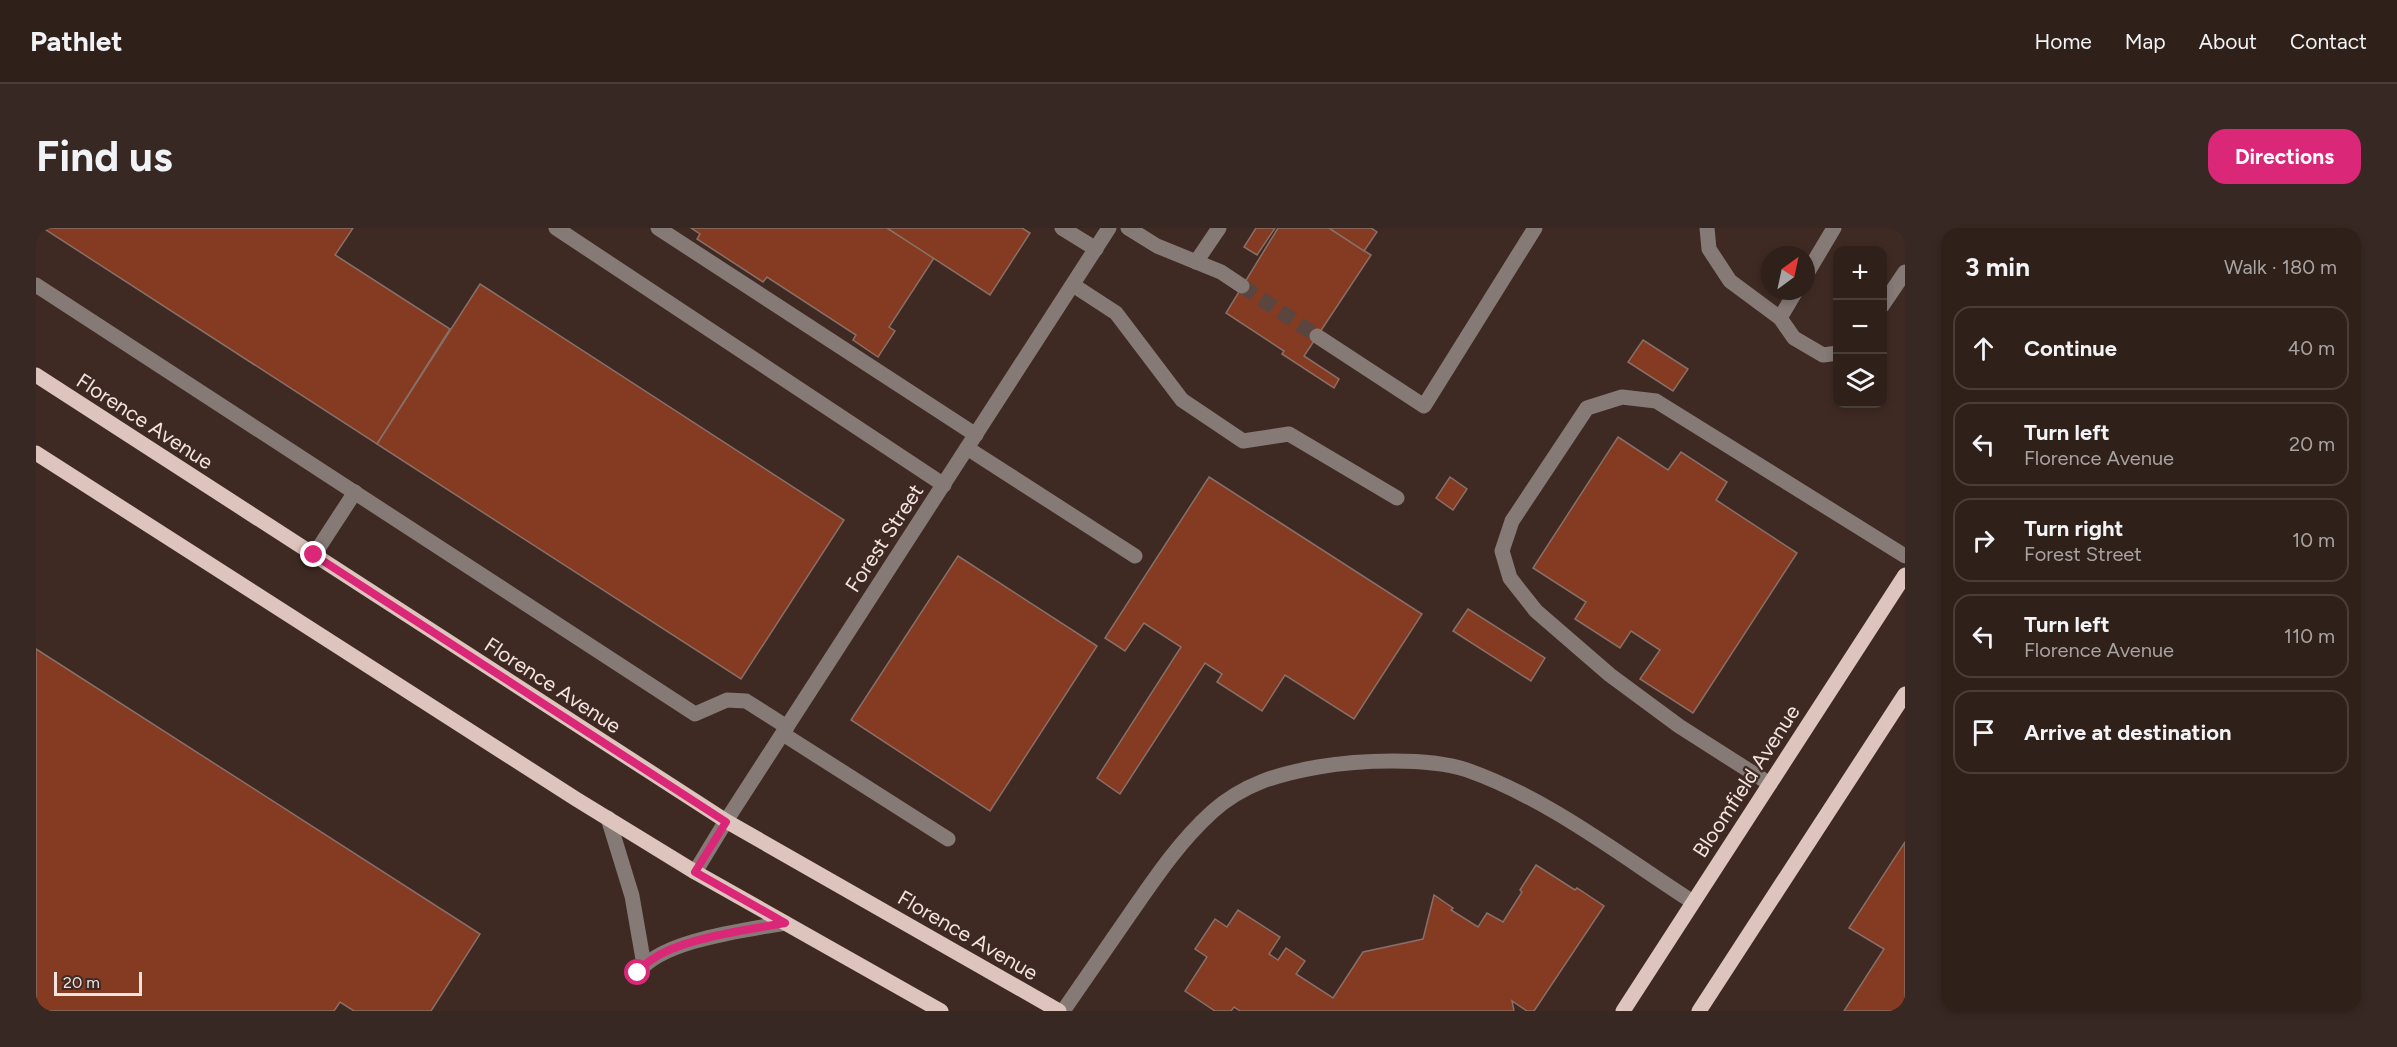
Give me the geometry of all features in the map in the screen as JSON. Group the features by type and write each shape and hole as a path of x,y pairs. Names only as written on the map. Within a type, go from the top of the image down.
{"main road":[{"name":"Florence Avenue","path":"36,375 726,822 1061,1011"},
{"path":"36,453 695,872 941,1011"},
{"name":"Bloomfield Avenue","path":"1623,1011 1905,575"},
{"path":"1699,1011 1905,694"}],"street":[{"path":"556,228 944,485"},
{"path":"658,228 976,435"},
{"path":"1062,228 1096,249"},
{"name":"Forest Street","path":"695,872 1109,228"},
{"path":"1128,228 1157,246 1221,272 1242,286"},
{"path":"1196,262 1219,228"},
{"path":"1317,336 1424,405 1535,228"},
{"path":"1707,228 1709,249 1730,281 1780,318 1794,339 1823,355 1833,354"},
{"path":"1815,260 1834,228"},
{"path":"1886,300 1905,272"},
{"path":"36,285 694,714 727,700 746,701 785,731 948,838"},
{"path":"1073,285 1116,313 1182,400 1243,441 1289,434 1397,498"},
{"path":"1780,318 1791,300"},
{"path":"1770,784 1679,726 1610,675 1536,611 1510,578 1502,550 1512,521 1587,408 1622,397 1656,401 1905,556"},
{"path":"967,448 1135,556"},
{"path":"314,555 355,492"},
{"path":"1061,1011 1168,859 1213,811 1242,789 1295,771 1340,763 1418,763 1465,770 1541,803 1693,902"},
{"path":"608,818 632,896 641,969 687,943 726,933 785,923"}],"building":[{"path":"43,228 353,228 335,255 450,329 377,444"},
{"path":"691,228 887,228 934,258 889,327 895,331 878,357 853,340 856,335 767,277 763,282 697,239 700,234"},
{"path":"887,228 1022,228 1030,233 990,295"},
{"path":"1256,228 1275,228 1257,255 1244,247"},
{"path":"1278,228 1329,228 1371,255 1304,356 1339,379 1334,388 1282,354 1284,351 1226,313"},
{"path":"1329,228 1371,228 1377,232 1364,251"},
{"path":"480,284 844,520 741,679 377,444"},
{"path":"1643,340 1688,369 1673,391 1628,362"},
{"path":"1618,437 1668,470 1681,452 1727,482 1716,500 1797,553 1693,713 1640,679 1660,650 1631,631 1620,648 1575,619 1586,602 1533,568"},
{"path":"1209,477 1422,614 1354,719 1285,675 1262,711 1217,682 1222,674 1205,663 1120,794 1097,778 1181,647 1144,623 1125,651 1105,638"},
{"path":"1450,477 1467,489 1453,510 1436,498"},
{"path":"958,556 1097,646 990,811 851,720"},
{"path":"1468,609 1545,658 1531,681 1453,631"},
{"path":"36,649 480,934 431,1011 354,1011 340,1002 334,1011 36,1011"},
{"path":"1905,842 1905,1011 1844,1011 1884,949 1849,928"},
{"path":"1536,865 1604,906 1534,1011 1527,1011 1512,1001 1514,1011 1240,1011 1234,1007 1231,1011 1215,1011 1185,991 1207,957 1195,949 1215,919 1227,927 1238,910 1280,937 1269,954 1278,960 1286,948 1305,961 1296,974 1333,998 1363,952 1423,939 1434,895 1453,908 1451,910 1478,927 1487,913 1503,922"}],"tunnel":[{"path":"1242,286 1317,336"}],"route":[{"path":"314,555 726,822 695,872 785,923 726,933 687,943 644,965 638,973"}]}
